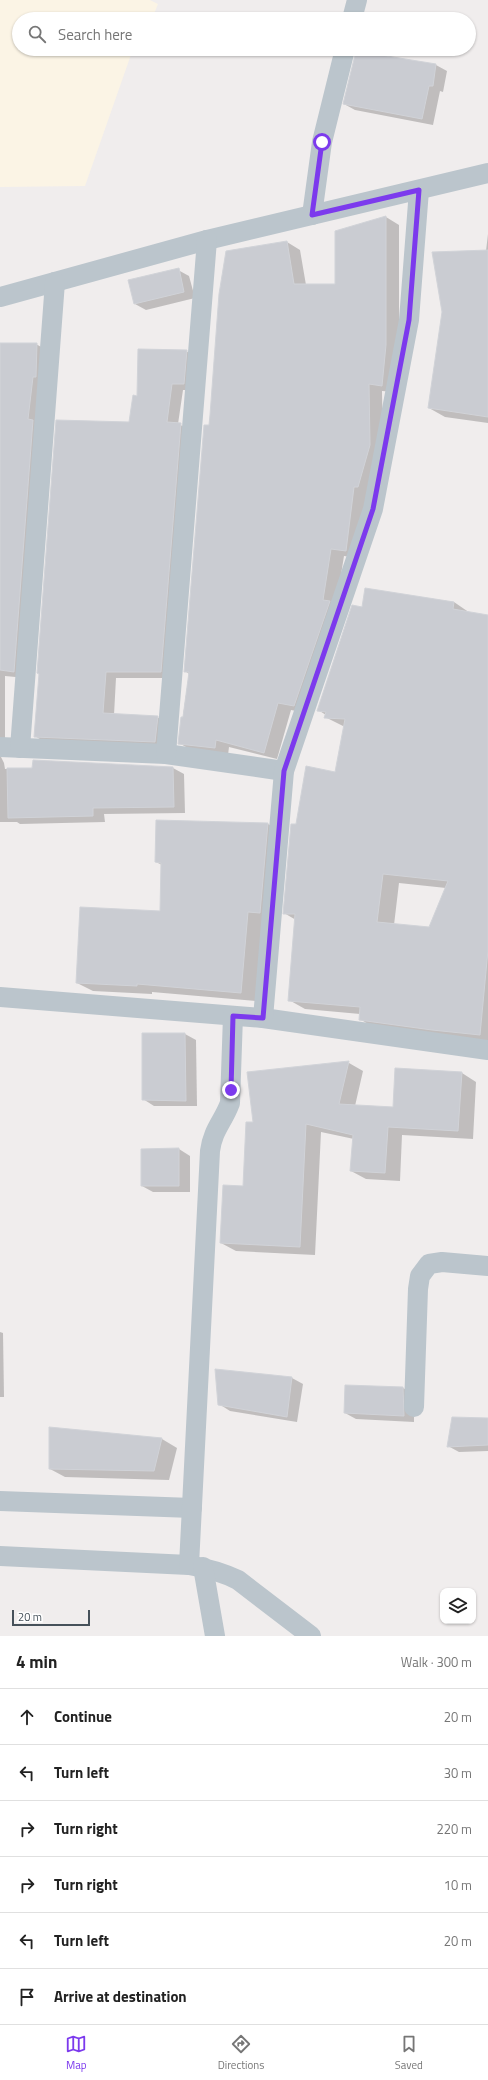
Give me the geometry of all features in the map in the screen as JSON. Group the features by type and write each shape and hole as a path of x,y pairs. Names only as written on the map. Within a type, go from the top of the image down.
{"street":[{"path":"354,12 357,0"},
{"path":"312,215 322,142 343,56"},
{"path":"0,297 207,240 488,173"},
{"path":"263,1018 284,771 373,509 409,320 419,190"},
{"path":"166,754 207,240"},
{"path":"20,748 56,282"},
{"path":"0,747 166,754 284,771"},
{"path":"0,997 263,1018 488,1050"},
{"path":"215,1636 194,1562 192,1514 210,1151 216,1127 226,1113 230,1102 233,1016"},
{"path":"414,1407 418,1289 420,1276 429,1264 442,1262 488,1266"},
{"path":"0,1501 192,1514"},
{"path":"0,1556 194,1562 238,1580 311,1636"}],"shaded area":[{"path":"0,0 150,0 158,4 155,12 12,12 12,56 131,56 85,186 0,187"}],"building":[{"path":"355,56 387,56 436,64 433,86 429,86 422,119 343,104"},
{"path":"386,216 386,345 382,386 369,384 370,445 358,487 354,487 346,551 331,549 323,600 330,601 294,706 278,703 264,753 216,740 215,748 178,744 189,672 184,672 204,425 209,425 219,294 226,251 287,241 294,284 335,284 335,231"},
{"path":"488,250 488,417 428,408 442,312 432,252"},
{"path":"179,268 184,292 134,304 128,280"},
{"path":"0,343 37,343 36,377 33,377 28,419 33,420 14,672 0,670"},
{"path":"138,349 187,350 184,384 172,384 167,422 181,423 161,672 106,672 103,713 158,716 155,742 34,737 39,674 37,673 56,420 129,422 133,395 137,396"},
{"path":"365,588 454,602 453,609 488,615 488,950 480,1035 359,1020 360,1007 288,1001 295,914 283,914 291,824 296,824 306,766 335,772 345,719 324,718 326,712 317,711 352,605 362,607","holes":["383,874 448,881 429,927 377,922"]},
{"path":"33,760 173,767 174,807 93,808 93,816 8,818 7,768 32,768"},
{"path":"156,820 268,823 260,913 248,912 241,993 137,984 137,986 76,983 80,907 160,911 161,863 155,862"},
{"path":"142,1033 185,1033 186,1101 142,1100"},
{"path":"349,1061 339,1104 393,1107 395,1068 462,1072 458,1131 388,1127 385,1173 350,1171 353,1135 306,1124 300,1247 220,1243 223,1185 243,1186 246,1122 253,1122 247,1072"},
{"path":"179,1148 179,1186 141,1186 141,1149"},
{"path":"215,1369 292,1377 287,1417 218,1405"},
{"path":"345,1385 403,1387 404,1416 344,1413"},
{"path":"452,1417 488,1418 488,1445 447,1447"},
{"path":"49,1427 162,1438 154,1471 49,1469"}],"route":[{"path":"231,1090 233,1016 263,1018 284,771 373,509 409,320 419,190 357,206 312,215 322,142"}]}
